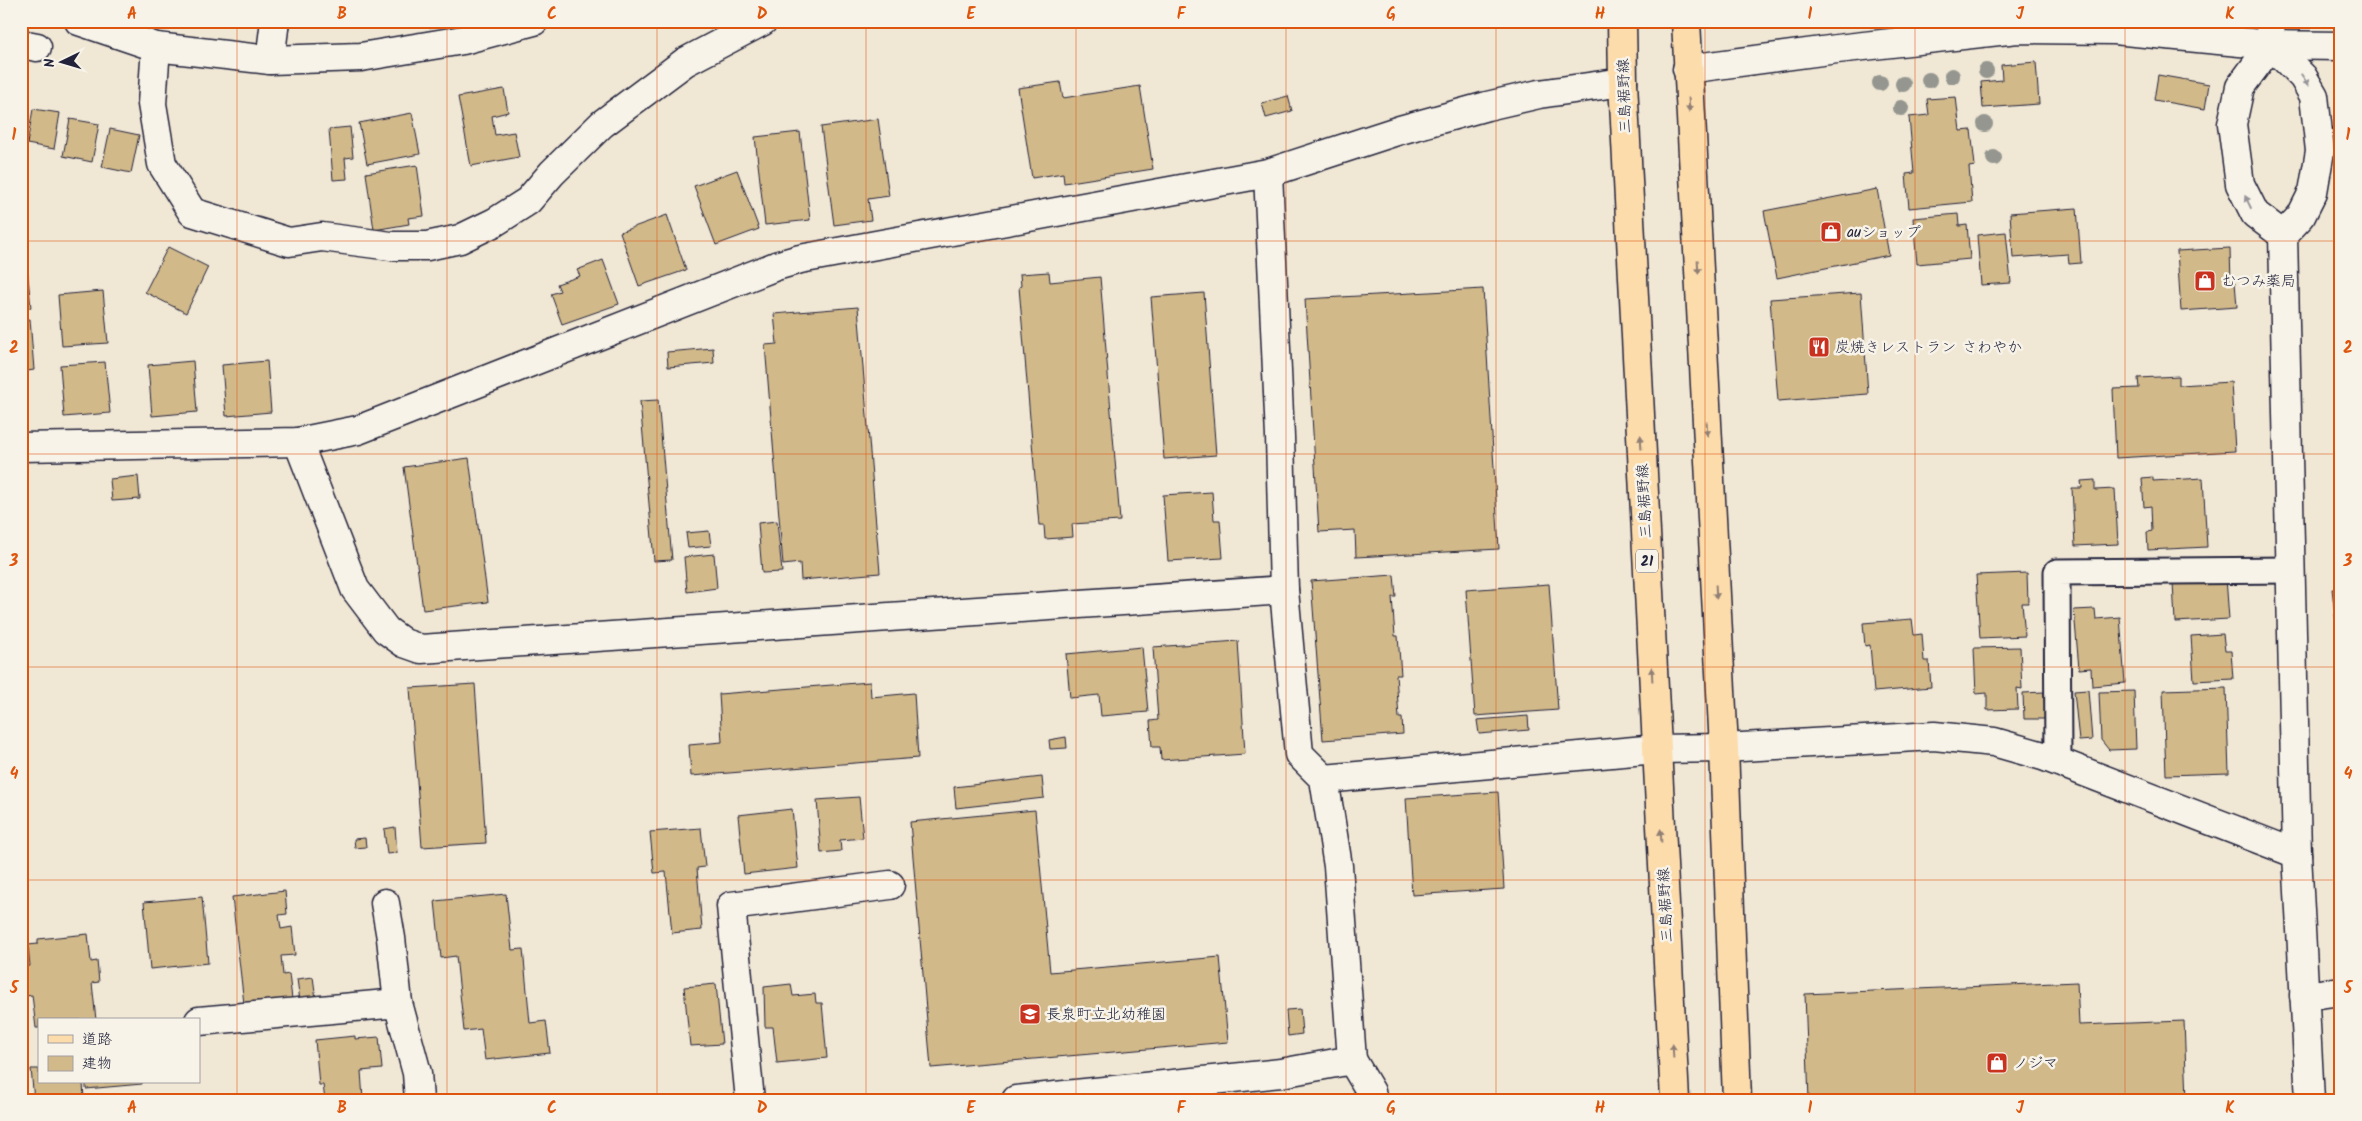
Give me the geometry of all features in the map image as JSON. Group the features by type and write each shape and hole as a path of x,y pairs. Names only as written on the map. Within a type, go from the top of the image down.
{"main road":[{"name":"三島裾野線","path":"1622,21 1623,82 1675,1100"},
{"path":"1686,21 1724,748 1737,1100"}],"street":[{"path":"79,21 156,47 270,60 361,57 463,40 534,21"},
{"path":"270,60 275,21"},
{"path":"156,47 152,104 162,164 192,212 289,242 322,237 391,246 427,246 460,239 495,222 528,201 552,173 602,124 686,62 764,21"},
{"path":"1688,69 1837,49 2017,29 2271,33 2341,46"},
{"path":"2271,33 2240,87 2232,124 2240,184 2255,214 2282,235"},
{"path":"2271,33 2304,76 2314,96 2320,151 2313,192 2301,216 2282,235 2297,854 2310,1100"},
{"path":"21,447 298,442 358,430 784,264 1268,173 1400,130 1487,106 1539,94 1623,82"},
{"path":"1268,173 1278,378 1284,590 1299,754 1324,779 1338,866 1352,1060 1371,1092 1373,1100"},
{"path":"298,442 354,589 386,630 404,643 421,648 1284,590"},
{"path":"1324,779 1656,749 1724,748 1934,736 1994,742 2058,762 2297,854"},
{"path":"750,1100 731,906 890,885"},
{"path":"385,902 398,1004 417,1073 419,1100"},
{"path":"2304,996 2341,992"},
{"path":"200,1021 398,1004"},
{"path":"1016,1100 1281,1073 1352,1060"}],"lane":[{"path":"2058,762 2056,572 2291,570"}],"building":[{"path":"2036,62 2039,104 1983,108 1981,82 2002,80 2001,65"},
{"path":"2158,75 2209,84 2205,109 2154,100"},
{"path":"1060,82 1063,98 1140,86 1153,169 1064,183 1063,173 1032,178 1018,88"},
{"path":"21,89 25,90 21,125"},
{"path":"504,89 508,112 492,116 495,135 514,132 519,157 471,166 458,97"},
{"path":"1288,96 1292,111 1266,118 1262,103"},
{"path":"1956,97 1960,131 1971,130 1975,166 1969,167 1972,202 1909,208 1906,174 1914,173 1909,117 1929,115 1927,99"},
{"path":"33,109 60,113 54,149 27,144"},
{"path":"412,113 420,154 367,164 359,123"},
{"path":"70,119 99,124 92,162 63,156"},
{"path":"878,119 889,196 868,199 871,220 834,225 821,127"},
{"path":"350,127 353,157 345,158 347,179 333,180 329,129"},
{"path":"110,129 139,135 131,173 102,167"},
{"path":"800,132 810,220 765,225 755,137"},
{"path":"417,165 424,216 408,218 409,224 374,230 366,173"},
{"path":"737,170 759,229 716,245 694,186"},
{"path":"1877,189 1889,255 1777,278 1764,211"},
{"path":"2077,208 2081,263 2069,264 2068,254 2013,258 2010,213"},
{"path":"1958,214 1959,226 1967,225 1970,259 1917,264 1913,218"},
{"path":"667,215 686,270 639,286 620,232"},
{"path":"2006,232 2011,283 1981,285 1977,235"},
{"path":"168,247 208,267 186,313 145,292"},
{"path":"2230,248 2231,284 2235,282 2237,307 2181,311 2177,251"},
{"path":"26,257 31,308 21,309 21,258"},
{"path":"603,260 619,304 562,324 551,294 560,291 557,284 580,276 577,270"},
{"path":"1049,272 1050,282 1100,277 1120,521 1072,524 1073,537 1045,539 1044,525 1039,525 1019,287 1021,286 1020,274"},
{"path":"1483,289 1499,549 1356,557 1355,530 1319,532 1305,299"},
{"path":"103,291 108,343 62,346 58,295"},
{"path":"1204,293 1216,455 1164,459 1151,297"},
{"name":"炭焼きレストラン さわやか","path":"1861,293 1868,394 1778,401 1770,299"},
{"path":"858,307 880,573 801,580 800,563 783,565 765,345 777,344 774,314"},
{"path":"30,319 34,370 21,372 21,320"},
{"path":"713,348 714,363 668,367 667,352"},
{"path":"193,361 197,412 152,416 148,365"},
{"path":"267,361 271,412 226,416 222,365"},
{"path":"105,362 110,413 64,417 60,365"},
{"path":"2179,376 2179,385 2231,382 2235,451 2116,458 2113,389 2139,388 2138,378"},
{"path":"658,400 672,560 654,561 640,401"},
{"path":"469,458 488,602 423,610 404,467"},
{"path":"138,476 140,499 112,501 110,479"},
{"path":"2153,477 2153,481 2203,478 2207,547 2148,550 2147,532 2152,531 2151,506 2144,507 2142,478"},
{"path":"2095,480 2095,490 2115,489 2118,544 2075,546 2072,488 2082,488 2081,481"},
{"path":"1212,492 1214,520 1220,520 1223,558 1168,561 1163,495"},
{"path":"777,521 782,572 762,573 758,523"},
{"path":"709,531 711,546 688,548 686,533"},
{"path":"714,554 717,588 687,592 684,557"},
{"path":"2027,573 2028,603 2022,603 2025,636 1980,638 1976,575"},
{"path":"1394,575 1396,597 1392,597 1401,675 1396,675 1399,718 1402,718 1403,734 1323,740 1311,581"},
{"path":"2226,578 2229,619 2175,622 2173,582"},
{"path":"1549,584 1558,710 1475,716 1466,590"},
{"path":"2341,588 2341,648 2339,649 2332,589"},
{"path":"2095,609 2096,619 2120,617 2125,683 2092,686 2091,668 2079,669 2074,610"},
{"path":"1912,619 1914,635 1922,634 1924,661 1929,661 1931,687 1874,692 1870,645 1865,646 1863,623"},
{"path":"2223,634 2225,651 2231,651 2233,679 2194,681 2191,636"},
{"path":"1238,641 1245,754 1161,760 1160,747 1152,747 1150,721 1158,720 1153,647"},
{"path":"1142,647 1148,712 1101,716 1099,695 1070,698 1066,654"},
{"path":"2020,647 2022,689 2017,688 2018,709 1987,710 1987,693 1976,694 1974,648"},
{"path":"870,682 871,697 914,693 918,758 691,776 689,745 722,742 719,694"},
{"path":"475,684 486,843 422,847 410,688"},
{"path":"2226,688 2229,773 2166,775 2163,690"},
{"path":"2088,690 2092,740 2079,741 2074,691"},
{"path":"2134,691 2136,749 2109,750 2101,740 2099,692"},
{"path":"2044,692 2045,719 2024,719 2023,693"},
{"path":"1528,716 1529,730 1479,734 1477,720"},
{"path":"1066,737 1067,748 1050,749 1049,740"},
{"path":"1042,777 1044,798 956,808 954,787"},
{"path":"1498,792 1504,889 1412,895 1406,798"},
{"path":"859,797 863,838 840,840 841,851 821,853 817,800"},
{"path":"792,809 798,868 744,874 738,815"},
{"path":"1035,810 1050,972 1220,957 1228,1042 931,1068 910,822"},
{"path":"395,827 397,853 387,854 384,829"},
{"path":"701,828 705,867 697,868 702,930 672,933 666,872 654,873 650,832"},
{"path":"365,838 366,847 355,848 354,839"},
{"path":"285,891 287,914 279,915 281,929 292,927 295,955 281,956 283,975 289,974 292,999 244,1004 232,897"},
{"path":"506,894 512,950 523,949 530,1023 546,1021 550,1053 485,1060 481,1029 464,1031 456,956 441,958 435,901"},
{"path":"202,897 208,963 150,969 144,902"},
{"path":"88,934 91,962 97,961 99,982 92,983 96,1018 38,1018 38,1028 36,1028 32,995 21,997 21,967 30,966 28,945 38,944 38,939"},
{"path":"313,977 316,999 300,1001 297,979"},
{"name":"ノジマ","path":"2077,982 2079,1025 2184,1021 2187,1100 1809,1100 1805,994"},
{"path":"716,984 722,1044 690,1046 684,987"},
{"path":"791,984 793,996 815,994 816,1003 822,1003 827,1058 777,1063 773,1027 765,1027 764,987"},
{"path":"1300,1009 1302,1034 1288,1036 1286,1010"},
{"path":"355,1036 355,1039 379,1037 382,1069 361,1071 363,1100 325,1100 323,1085 319,1085 315,1040"},
{"path":"31,1069 38,1069 38,1084 83,1084 84,1100 34,1100"},
{"path":"86,1084 142,1084 86,1089"}],"place":[{"name":"auショップ","path":"1831,232"},
{"name":"むつみ薬局","path":"2205,281"},
{"name":"炭焼きレストラン さわやか","path":"1819,347"},
{"name":"長泉町立北幼稚園","path":"1030,1014"},
{"name":"ノジマ","path":"1997,1063"}]}
